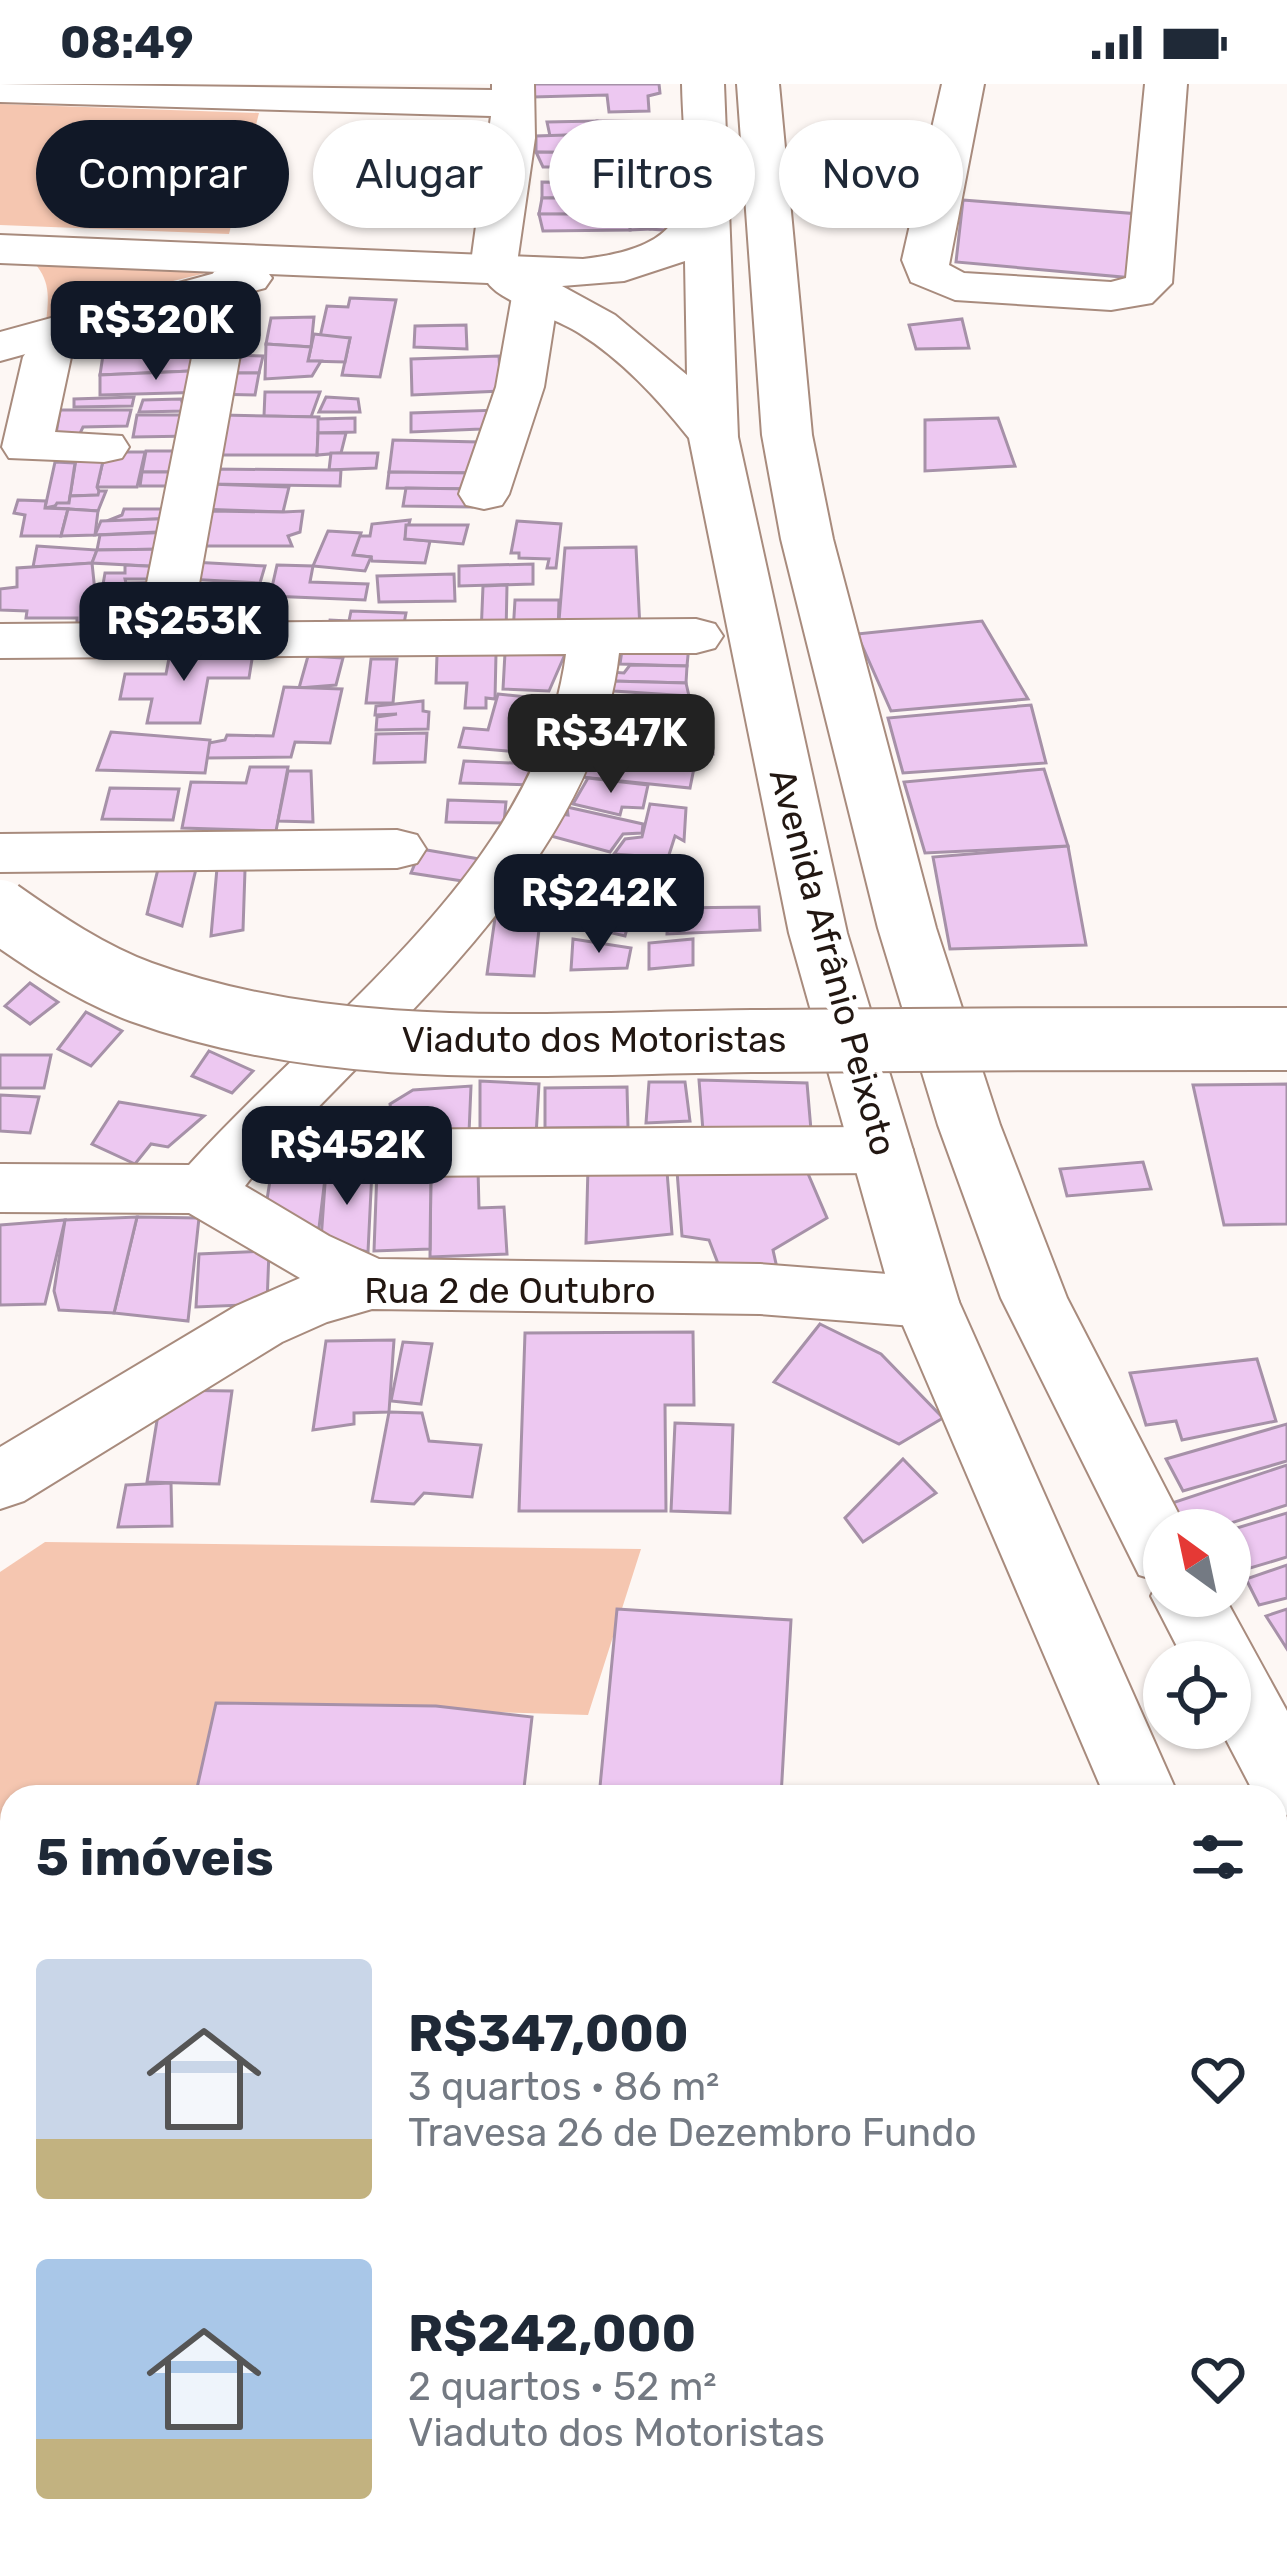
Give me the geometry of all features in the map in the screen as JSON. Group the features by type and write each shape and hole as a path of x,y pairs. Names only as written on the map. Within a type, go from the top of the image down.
{"main road":[{"name":"Avenida Afrânio Peixoto","path":"704,84 705,120"},
{"path":"758,84 787,435 807,539 914,950 969,1125 1034,1298 1143,1513"},
{"path":"948,98 927,272 955,286 1135,293 1149,283 1166,84"},
{"path":"0,88 514,94 514,281 520,387 484,494"},
{"path":"514,281 656,259 696,228"},
{"name":"Avenida Afrânio Peixoto","path":"708,228 713,437 818,933 926,1302 1137,1785"},
{"path":"0,249 242,256 430,268 514,281 603,323 684,397 713,437"},
{"path":"0,260 26,280 27,300 0,392"},
{"path":"14,354 168,299 230,282 329,265"},
{"path":"162,641 230,282"},
{"path":"603,323 662,328 710,318 773,290"},
{"path":"14,354 27,447 104,447"},
{"path":"0,641 696,636"},
{"path":"219,1173 424,964 477,895 527,821 562,754 586,697 595,640"},
{"path":"6,843 397,849"},
{"name":"Viaduto dos Motoristas","path":"0,911 53,949 141,992 234,1019 316,1034 524,1042 1287,1039"},
{"path":"0,1188 165,1186 219,1173 882,1150"},
{"path":"219,1173 306,1253 372,1284"},
{"name":"Rua 2 de Outubro","path":"0,1481 259,1324 308,1301 372,1284 760,1289 926,1302"},
{"path":"1251,1715 1287,1782"}],"shaded area":[{"path":"0,104 259,113 257,120 36,120 36,226 0,225"},
{"path":"76,228 230,228 229,234"},
{"path":"31,259 235,266 169,282 46,324 47,289"},
{"path":"45,1542 641,1549 588,1715 216,1703 198,1785 0,1785 0,1572"}],"building":[{"path":"532,84 659,84 660,93 648,96 649,111 609,112 607,95 533,97"},
{"path":"536,136 549,136 549,152 536,152"},
{"path":"536,152 549,152 549,167 543,167"},
{"path":"542,182 549,182 549,198 542,198"},
{"path":"542,198 549,198 549,214 539,214"},
{"path":"963,200 1139,214 1134,278 956,262"},
{"path":"539,214 549,214 549,228 630,230 543,231"},
{"path":"350,298 396,300 380,377 342,375 350,338 320,337 327,306 348,307"},
{"path":"314,317 311,347 266,344 271,318"},
{"path":"962,319 969,348 916,349 909,325"},
{"path":"466,325 467,349 414,347 415,326"},
{"path":"314,334 350,338 345,362 308,361"},
{"path":"266,344 311,347 308,361 321,361 312,376 265,379"},
{"path":"207,345 213,370 100,375 103,355"},
{"path":"227,355 263,356 259,373 222,373"},
{"path":"499,356 501,391 412,395 411,359"},
{"path":"213,370 209,392 100,395 100,375"},
{"path":"214,373 259,373 255,395 210,394"},
{"path":"265,392 320,392 311,417 264,416"},
{"path":"134,397 132,406 74,407 74,399"},
{"path":"326,397 358,399 360,412 319,412"},
{"path":"181,399 185,411 139,412 143,400"},
{"path":"60,410 131,410 127,426 83,427 77,440 55,440"},
{"path":"498,410 481,429 411,432 411,413"},
{"path":"137,415 198,415 193,436 133,437"},
{"path":"221,415 319,417 317,455 210,455"},
{"path":"355,418 355,432 318,433 318,419"},
{"path":"998,418 1015,466 925,471 925,420"},
{"path":"318,433 346,433 341,453 317,455"},
{"path":"393,440 479,442 475,473 389,472"},
{"path":"146,451 189,451 186,472 142,472"},
{"path":"105,452 145,452 137,487 97,487"},
{"path":"105,452 97,487 101,495 70,496 77,453"},
{"path":"331,453 378,453 376,468 329,470"},
{"path":"55,462 75,463 69,503 45,508"},
{"path":"212,469 341,470 340,486 209,484"},
{"path":"142,472 179,472 177,486 140,486"},
{"path":"389,472 475,473 473,489 387,488"},
{"path":"209,484 289,487 283,512 198,509"},
{"path":"406,488 473,489 472,507 403,506"},
{"path":"106,491 98,511 54,508 57,503 69,503 70,496 98,495"},
{"path":"18,500 46,501 45,508 68,509 61,536 21,536 25,515 14,513"},
{"path":"68,509 98,511 95,535 61,536"},
{"path":"124,509 168,509 182,518 107,521 122,515"},
{"path":"210,511 303,511 300,532 288,536 292,546 187,546"},
{"path":"182,518 178,531 95,535 101,521"},
{"path":"410,520 405,539 430,541 425,563 372,561 353,555 359,536 370,536 372,524"},
{"path":"517,521 561,524 556,568 547,568 549,559 519,558 519,553 511,553"},
{"path":"406,525 468,525 463,544 405,539"},
{"path":"328,531 361,533 353,555 371,557 365,571 313,566"},
{"path":"175,532 172,549 97,550 100,535"},
{"path":"37,546 97,550 92,563 33,567"},
{"path":"636,547 640,629 558,633 565,548"},
{"path":"172,549 166,567 92,563 97,550"},
{"path":"192,562 265,566 260,583 187,579"},
{"path":"92,563 97,611 118,611 118,634 77,635 77,618 26,618 27,611 0,610 0,589 17,587 17,568"},
{"path":"533,564 533,584 459,586 459,566"},
{"path":"125,565 166,567 170,579 125,579 126,583 171,582 169,593 127,591 124,597 101,596 105,573 125,573"},
{"path":"277,565 313,566 310,582 368,584 365,600 270,596"},
{"path":"454,574 455,601 379,602 377,576"},
{"path":"507,585 506,635 481,635 483,586"},
{"path":"127,591 169,593 164,603 121,600 118,611 97,611 96,595 124,597"},
{"path":"177,592 240,595 234,615 172,609"},
{"path":"515,600 559,600 558,633 513,633"},
{"path":"351,611 406,613 402,634 328,632 330,620 349,621"},
{"path":"982,621 1028,699 891,711 857,634"},
{"path":"623,643 689,645 687,666 620,664"},
{"path":"566,652 549,691 503,689 505,653"},
{"path":"170,653 253,653 249,678 208,678 200,723 147,723 152,699 120,699 125,674 166,674"},
{"path":"496,654 495,699 486,698 486,708 465,708 467,683 436,683 437,655"},
{"path":"308,656 343,658 336,685 299,688"},
{"path":"371,659 397,659 393,703 366,703"},
{"path":"630,665 687,666 686,683 611,681 611,672 624,673"},
{"path":"611,681 686,683 689,696 614,691"},
{"path":"284,687 342,689 330,743 295,742 291,757 207,758 209,743 225,740 227,735 273,736"},
{"path":"498,694 557,700 542,754 459,747 464,728 488,730"},
{"path":"423,701 423,711 429,712 428,729 376,730 377,717 397,714 375,715 376,706"},
{"path":"1031,705 1046,763 903,773 888,718"},
{"path":"619,708 668,710 665,733 615,730"},
{"path":"705,711 713,754 671,755 676,712"},
{"path":"615,731 665,733 662,760 615,755"},
{"path":"111,732 210,740 205,773 97,770"},
{"path":"427,733 425,762 374,763 376,734"},
{"path":"587,752 695,763 690,788 581,777"},
{"path":"464,761 537,764 534,785 460,783"},
{"path":"250,767 288,767 276,831 182,828 191,782 246,783"},
{"path":"1044,769 1068,846 925,853 904,782"},
{"path":"288,771 311,771 313,822 278,821"},
{"path":"588,778 648,785 643,808 622,807 620,815 573,804"},
{"path":"110,788 179,789 173,820 102,819"},
{"path":"448,800 506,802 504,823 446,822"},
{"path":"650,804 686,808 684,841 675,836 668,858 614,854 625,839 642,837"},
{"path":"567,807 643,824 642,833 623,834 610,852 536,832 552,813 568,815"},
{"path":"1068,846 1086,945 950,949 933,857"},
{"path":"421,849 479,859 469,882 411,873"},
{"path":"530,859 604,875 602,883 514,876"},
{"path":"159,865 196,869 182,926 147,914"},
{"path":"217,868 245,870 243,930 211,936"},
{"path":"536,880 602,886 596,914 523,901"},
{"path":"606,898 634,903 625,936 595,929"},
{"path":"759,907 760,930 667,934 668,908"},
{"path":"495,918 540,920 534,976 487,974"},
{"path":"573,939 631,948 627,968 571,970"},
{"path":"693,939 693,965 649,969 649,943"},
{"path":"30,983 58,1002 30,1024 5,1006"},
{"path":"86,1012 122,1031 91,1066 58,1049"},
{"path":"209,1051 253,1071 232,1093 192,1076"},
{"path":"0,1055 51,1055 44,1088 0,1088"},
{"path":"699,1080 807,1083 811,1130 703,1131"},
{"path":"480,1081 539,1084 536,1136 480,1131"},
{"path":"649,1082 685,1082 690,1121 646,1123"},
{"path":"1287,1084 1287,1224 1224,1225 1193,1085"},
{"path":"471,1086 469,1133 394,1135 390,1104 413,1090"},
{"path":"627,1087 628,1127 545,1128 545,1088"},
{"path":"0,1095 39,1097 30,1133 0,1131"},
{"path":"119,1102 204,1116 168,1147 151,1144 135,1164 92,1144"},
{"path":"800,1155 827,1218 773,1250 779,1277 722,1274 709,1240 682,1236 676,1158"},
{"path":"666,1159 672,1234 586,1243 588,1167"},
{"path":"1143,1162 1151,1189 1067,1196 1060,1169"},
{"path":"272,1168 326,1170 319,1228 297,1228 265,1212"},
{"path":"431,1169 478,1169 479,1208 504,1207 507,1254 430,1257"},
{"path":"431,1169 430,1249 374,1251 377,1170"},
{"path":"326,1170 372,1170 368,1252 321,1240"},
{"path":"137,1217 199,1218 188,1321 114,1313"},
{"path":"137,1217 114,1313 59,1310 54,1291 65,1220"},
{"path":"65,1220 45,1304 0,1305 0,1225"},
{"path":"269,1251 267,1304 196,1307 199,1254"},
{"path":"820,1324 881,1354 943,1418 899,1444 774,1382"},
{"path":"693,1332 694,1405 665,1405 666,1511 519,1511 525,1333"},
{"path":"394,1340 389,1412 354,1413 354,1424 313,1430 326,1341"},
{"path":"403,1342 432,1344 421,1404 391,1401"},
{"path":"1257,1359 1276,1421 1182,1440 1176,1421 1146,1425 1130,1373"},
{"path":"162,1390 232,1391 219,1484 147,1482"},
{"path":"389,1412 422,1413 429,1441 481,1445 472,1497 424,1493 414,1504 372,1501"},
{"path":"675,1423 733,1425 730,1513 671,1511"},
{"path":"1287,1424 1287,1461 1183,1491 1166,1459"},
{"path":"903,1459 936,1493 863,1542 845,1518"},
{"path":"1287,1465 1287,1505 1251,1517 1251,1509 1176,1509 1172,1503"},
{"path":"171,1483 172,1526 118,1527 126,1485"},
{"path":"1287,1513 1287,1557 1251,1568 1251,1524"},
{"path":"1287,1565 1287,1598 1259,1605 1251,1577"},
{"path":"617,1609 791,1620 782,1785 600,1785"},
{"path":"1287,1609 1287,1649 1266,1616"},
{"path":"216,1703 436,1706 532,1717 524,1785 198,1785"}]}
